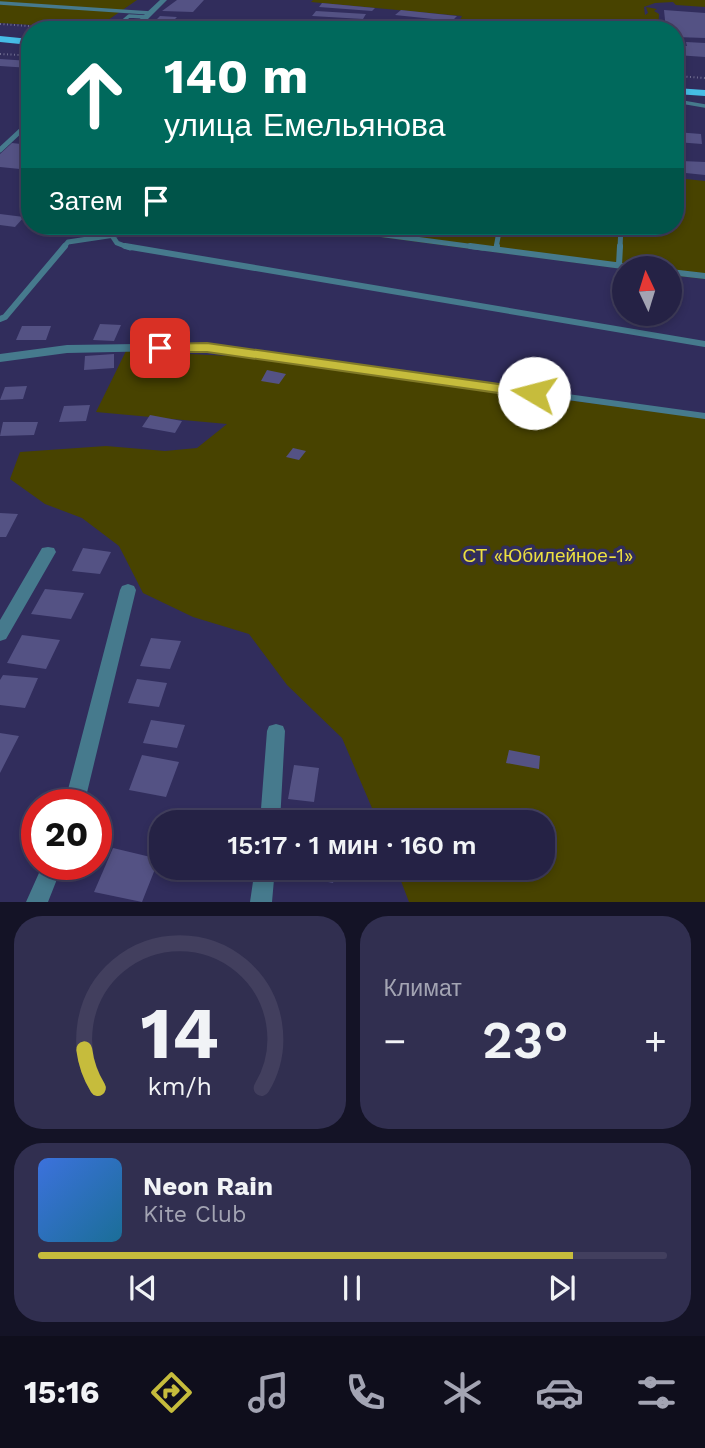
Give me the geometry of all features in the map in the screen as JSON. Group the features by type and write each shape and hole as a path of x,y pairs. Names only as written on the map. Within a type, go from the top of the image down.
{"main road":[{"path":"0,39 21,40"},
{"path":"0,45 21,46"},
{"path":"684,86 705,88"},
{"path":"684,92 705,93"}],"street":[{"path":"142,21 164,0"},
{"path":"0,359 67,349 207,347"},
{"path":"0,635 48,552"},
{"path":"78,789 128,590"},
{"path":"271,810 276,731"},
{"path":"37,902 46,880"},
{"path":"261,902 264,880"}],"lane":[{"path":"0,3 148,15"},
{"path":"123,21 129,16 148,15"},
{"path":"684,102 705,106"},
{"path":"0,150 21,130"},
{"path":"0,319 5,317 68,243 80,238 122,235"},
{"path":"388,235 612,264"},
{"path":"496,249 498,235"},
{"path":"619,256 621,235"},
{"path":"113,237 117,243 134,249 705,344"},
{"path":"682,273 705,276"},
{"path":"207,347 705,416"}],"path":[{"path":"0,24 21,25"},
{"path":"0,54 20,55"},
{"path":"684,77 705,78"}],"green space":[{"path":"0,0 137,0 107,21 0,23"},
{"path":"705,0 705,7 676,5 673,2 644,7 645,15 648,13 646,7 657,9 654,11 659,14 659,21 461,21 462,16 311,2"},
{"path":"684,179 705,181 705,279 682,276 682,256 612,256 612,267 366,235 684,235"},
{"name":"СТ «Юбилейное-1»","path":"126,351 231,356 705,418 705,902 409,902 401,880 555,880 555,810 373,810 342,738 287,685 249,634 193,617 143,593 119,546 82,518 45,504 10,479 20,452 106,446 165,451 197,448 227,424 96,412"}],"building":[{"path":"177,0 204,0 193,12 162,11"},
{"path":"322,3 375,8 372,11 319,7"},
{"path":"401,10 457,16 452,21 395,15"},
{"path":"664,10 705,13 705,38 684,37 684,21 665,21"},
{"path":"316,11 366,14 363,19 312,16"},
{"path":"160,16 177,17 173,21 155,21"},
{"path":"686,42 705,43 705,57 684,56 684,46 687,46"},
{"path":"0,59 21,60 21,67 0,66"},
{"path":"684,133 701,134 702,144 684,143"},
{"path":"12,143 21,144 21,169 0,167 0,154"},
{"path":"684,161 705,162 705,175 684,173"},
{"path":"0,214 21,217 15,227 0,225"},
{"path":"100,324 121,325 114,341 93,340"},
{"path":"22,326 51,326 46,340 16,340"},
{"path":"114,354 114,368 84,370 85,356"},
{"path":"267,370 286,374 279,384 261,381"},
{"path":"27,386 23,399 0,400 5,387"},
{"path":"90,405 86,421 59,422 64,406"},
{"path":"150,415 182,421 175,433 142,427"},
{"path":"3,422 38,422 34,435 0,436"},
{"path":"293,448 306,451 299,460 286,457"},
{"path":"0,513 18,514 6,537 0,537"},
{"path":"83,548 111,552 100,574 72,571"},
{"path":"45,589 84,593 71,619 31,614"},
{"path":"22,635 60,640 46,669 7,663"},
{"path":"151,638 181,641 170,669 140,666"},
{"path":"3,675 38,678 25,708 0,705 0,680"},
{"path":"137,679 167,683 159,707 128,703"},
{"path":"151,720 185,725 177,748 143,743"},
{"path":"0,733 19,736 0,773"},
{"path":"509,750 540,756 539,769 506,763"},
{"path":"142,755 179,762 166,797 129,790"},
{"path":"294,765 319,768 314,802 288,799"},
{"path":"113,848 149,857 151,880 142,902 94,892 99,880 112,880"}],"route":[{"path":"160,348 207,347 534,393"}]}
